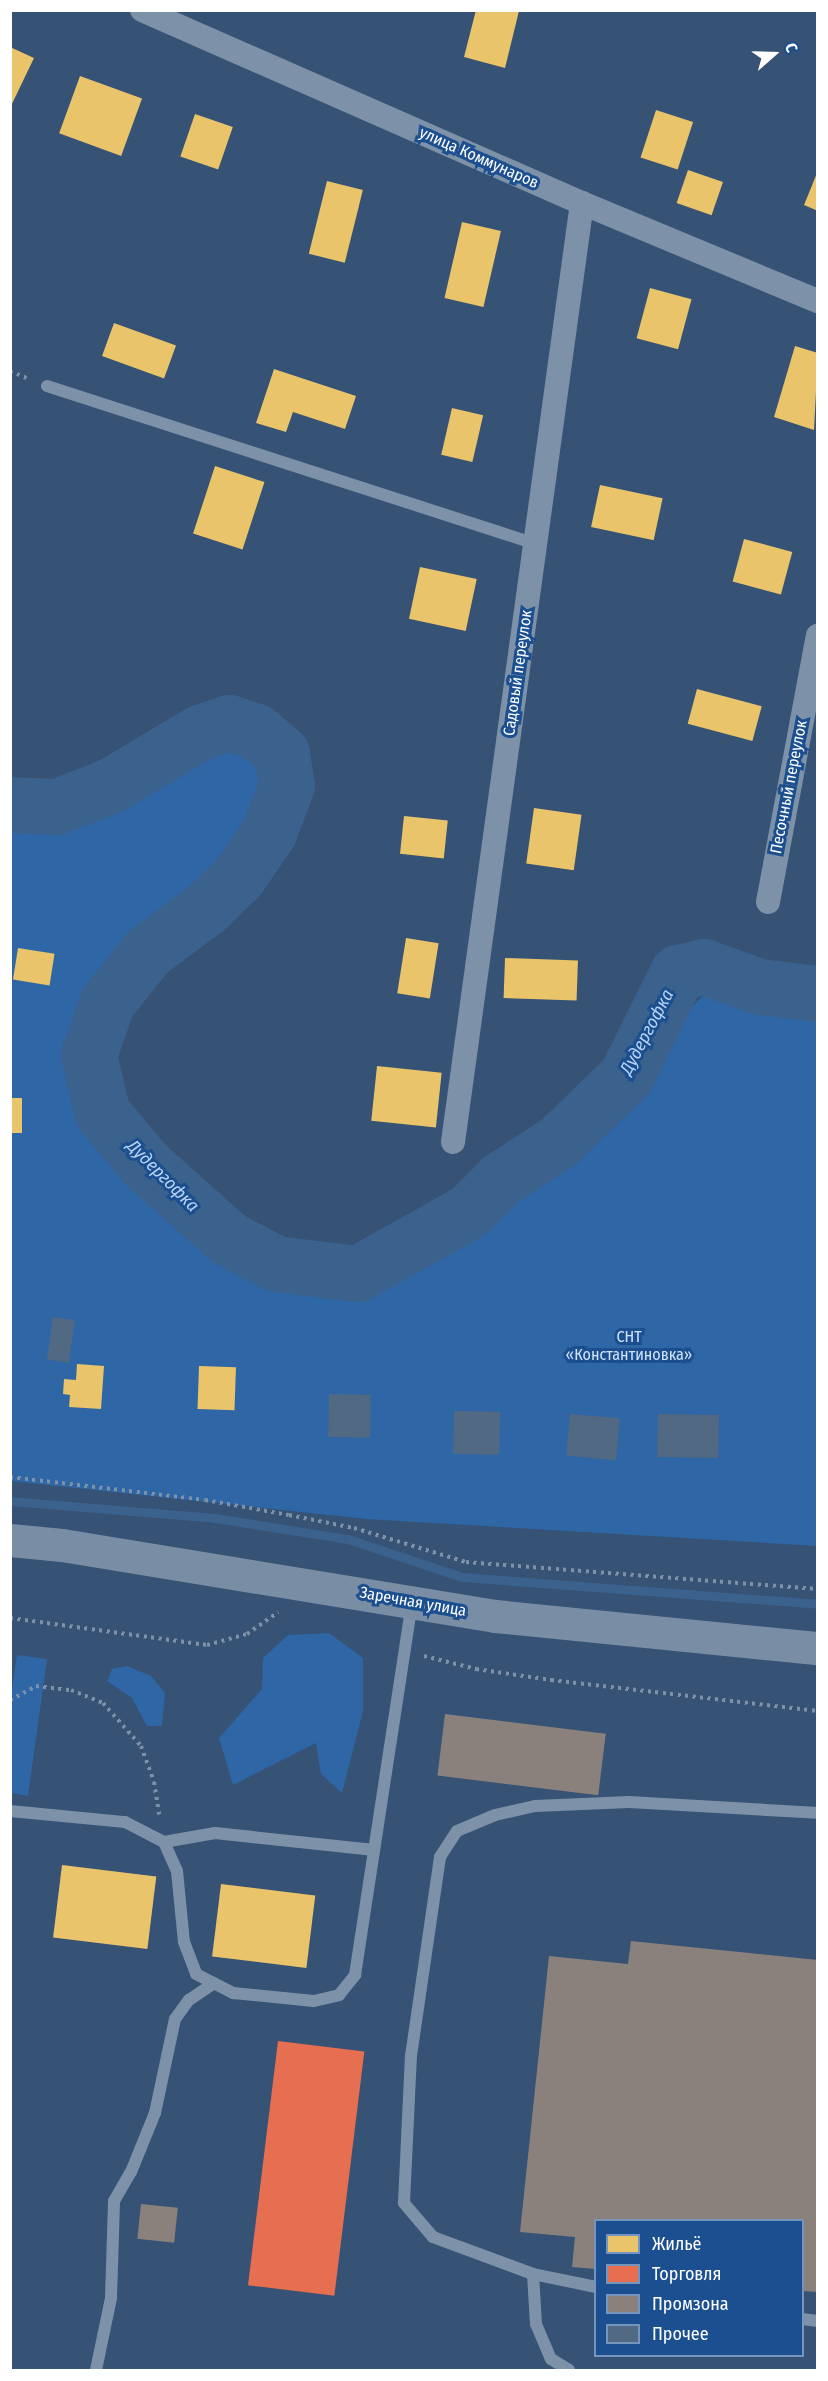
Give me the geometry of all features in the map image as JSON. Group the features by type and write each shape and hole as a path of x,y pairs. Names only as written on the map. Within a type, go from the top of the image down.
{"street":[{"name":"улица Коммунаров","path":"142,10 582,203 818,301"},
{"name":"Садовый переулок","path":"453,1142 582,203"},
{"name":"Песочный переулок","path":"768,902 818,636"},
{"name":"Заречная улица","path":"10,1540 62,1545 571,1626 818,1648"}],"lane":[{"path":"47,386 536,544"},
{"path":"164,1842 177,1870 184,1942 196,1974 233,1993 314,2001 339,1995 355,1975 412,1601"},
{"path":"594,2287 532,2274 433,2237 404,2203 411,2056 440,1857 457,1830 495,1815 535,1806 629,1802 818,1813"},
{"path":"10,1811 125,1822 164,1842 215,1833 374,1850"},
{"path":"96,2370 111,2298 114,2201 131,2172 155,2113 175,2019 189,2000 214,1983"},
{"path":"532,2274 536,2324 551,2359 569,2370"}],"path":[{"path":"10,1477 205,1500 290,1515 354,1528 466,1562 818,1589"},
{"path":"10,1618 207,1645 247,1634 276,1614 301,1583"},
{"path":"406,1642 429,1660 477,1669 818,1711"},
{"path":"10,1700 36,1686 71,1690 88,1695 118,1715 141,1746 148,1764 164,1842"}],"green space":[{"name":"СНТ «Константиновка»","path":"229,738 257,746 274,767 270,806 233,871 151,937 96,994 73,1062 98,1133 161,1206 232,1254 305,1285 372,1286 543,1179 640,1098 676,1022 703,996 817,1006 817,1546 366,1519 11,1481 11,818 87,813"},
{"path":"329,1633 363,1658 363,1711 342,1793 321,1774 316,1743 233,1785 219,1738 262,1689 263,1658 288,1635"},
{"path":"17,1655 47,1659 28,1796 12,1793 10,1702"},
{"path":"127,1666 151,1676 165,1693 162,1726 147,1726 132,1698 107,1681 112,1669"}],"building: Жильё":[{"path":"476,10 519,11 505,68 464,57"},
{"path":"10,47 34,58 10,108"},
{"path":"80,76 142,99 121,156 59,133"},
{"path":"656,110 693,122 678,170 641,158"},
{"path":"195,114 233,127 218,170 180,157"},
{"path":"688,170 723,182 712,215 677,203"},
{"path":"818,173 818,211 804,205"},
{"path":"327,181 363,190 345,263 309,254"},
{"path":"462,222 501,231 483,307 444,298"},
{"path":"650,288 692,299 678,349 637,338"},
{"path":"114,323 176,346 164,378 102,356"},
{"path":"795,346 818,353 814,430 774,417"},
{"path":"274,369 356,396 345,429 293,412 286,432 256,423"},
{"path":"452,408 483,415 472,462 441,455"},
{"path":"215,466 264,482 243,550 193,534"},
{"path":"600,485 663,498 654,540 591,527"},
{"path":"744,539 792,552 781,594 733,582"},
{"path":"420,567 477,579 466,631 409,619"},
{"path":"697,689 762,706 752,741 688,724"},
{"path":"534,808 582,815 574,870 526,863"},
{"path":"404,816 448,821 444,858 400,854"},
{"path":"406,938 439,943 430,998 397,993"},
{"path":"18,948 55,954 50,985 13,980"},
{"path":"505,958 578,961 577,1001 504,998"},
{"path":"377,1066 442,1073 436,1127 371,1121"},
{"path":"10,1098 22,1098 22,1133 10,1133"},
{"path":"77,1364 104,1366 101,1409 69,1407 70,1395 63,1394 64,1379 76,1380"},
{"path":"199,1366 236,1367 234,1410 197,1409"},
{"path":"62,1865 156,1877 147,1949 53,1937"},
{"path":"221,1884 315,1896 306,1968 212,1956"}],"building: Торговля":[{"path":"278,2041 364,2052 334,2296 248,2285"}],"building: Промзона":[{"path":"445,1714 606,1734 598,1795 437,1776"},
{"path":"631,1941 818,1960 818,2292 804,2291 804,2219 594,2219 594,2269 572,2267 575,2237 520,2232 549,1956 628,1964"},
{"path":"141,2204 178,2208 174,2243 137,2239"}],"building: Прочее":[{"path":"53,1317 75,1320 69,1363 47,1360"},
{"path":"329,1394 371,1395 370,1438 328,1437"},
{"path":"454,1411 500,1412 499,1455 453,1454"},
{"path":"570,1414 620,1418 616,1460 566,1456"},
{"path":"658,1414 719,1415 718,1458 657,1457"}],"waterway":[{"name":"Дудергофка","path":"10,805 57,807 111,786 200,733 229,723 257,732 282,754 287,786 269,833 239,877 207,908 148,952 108,1002 89,1055 103,1114 147,1166 229,1239 276,1264 358,1274 469,1212 502,1179 559,1142 627,1076 678,973 704,967 760,987 818,994"},
{"path":"10,1501 215,1518 348,1539 462,1577 818,1604"}]}
